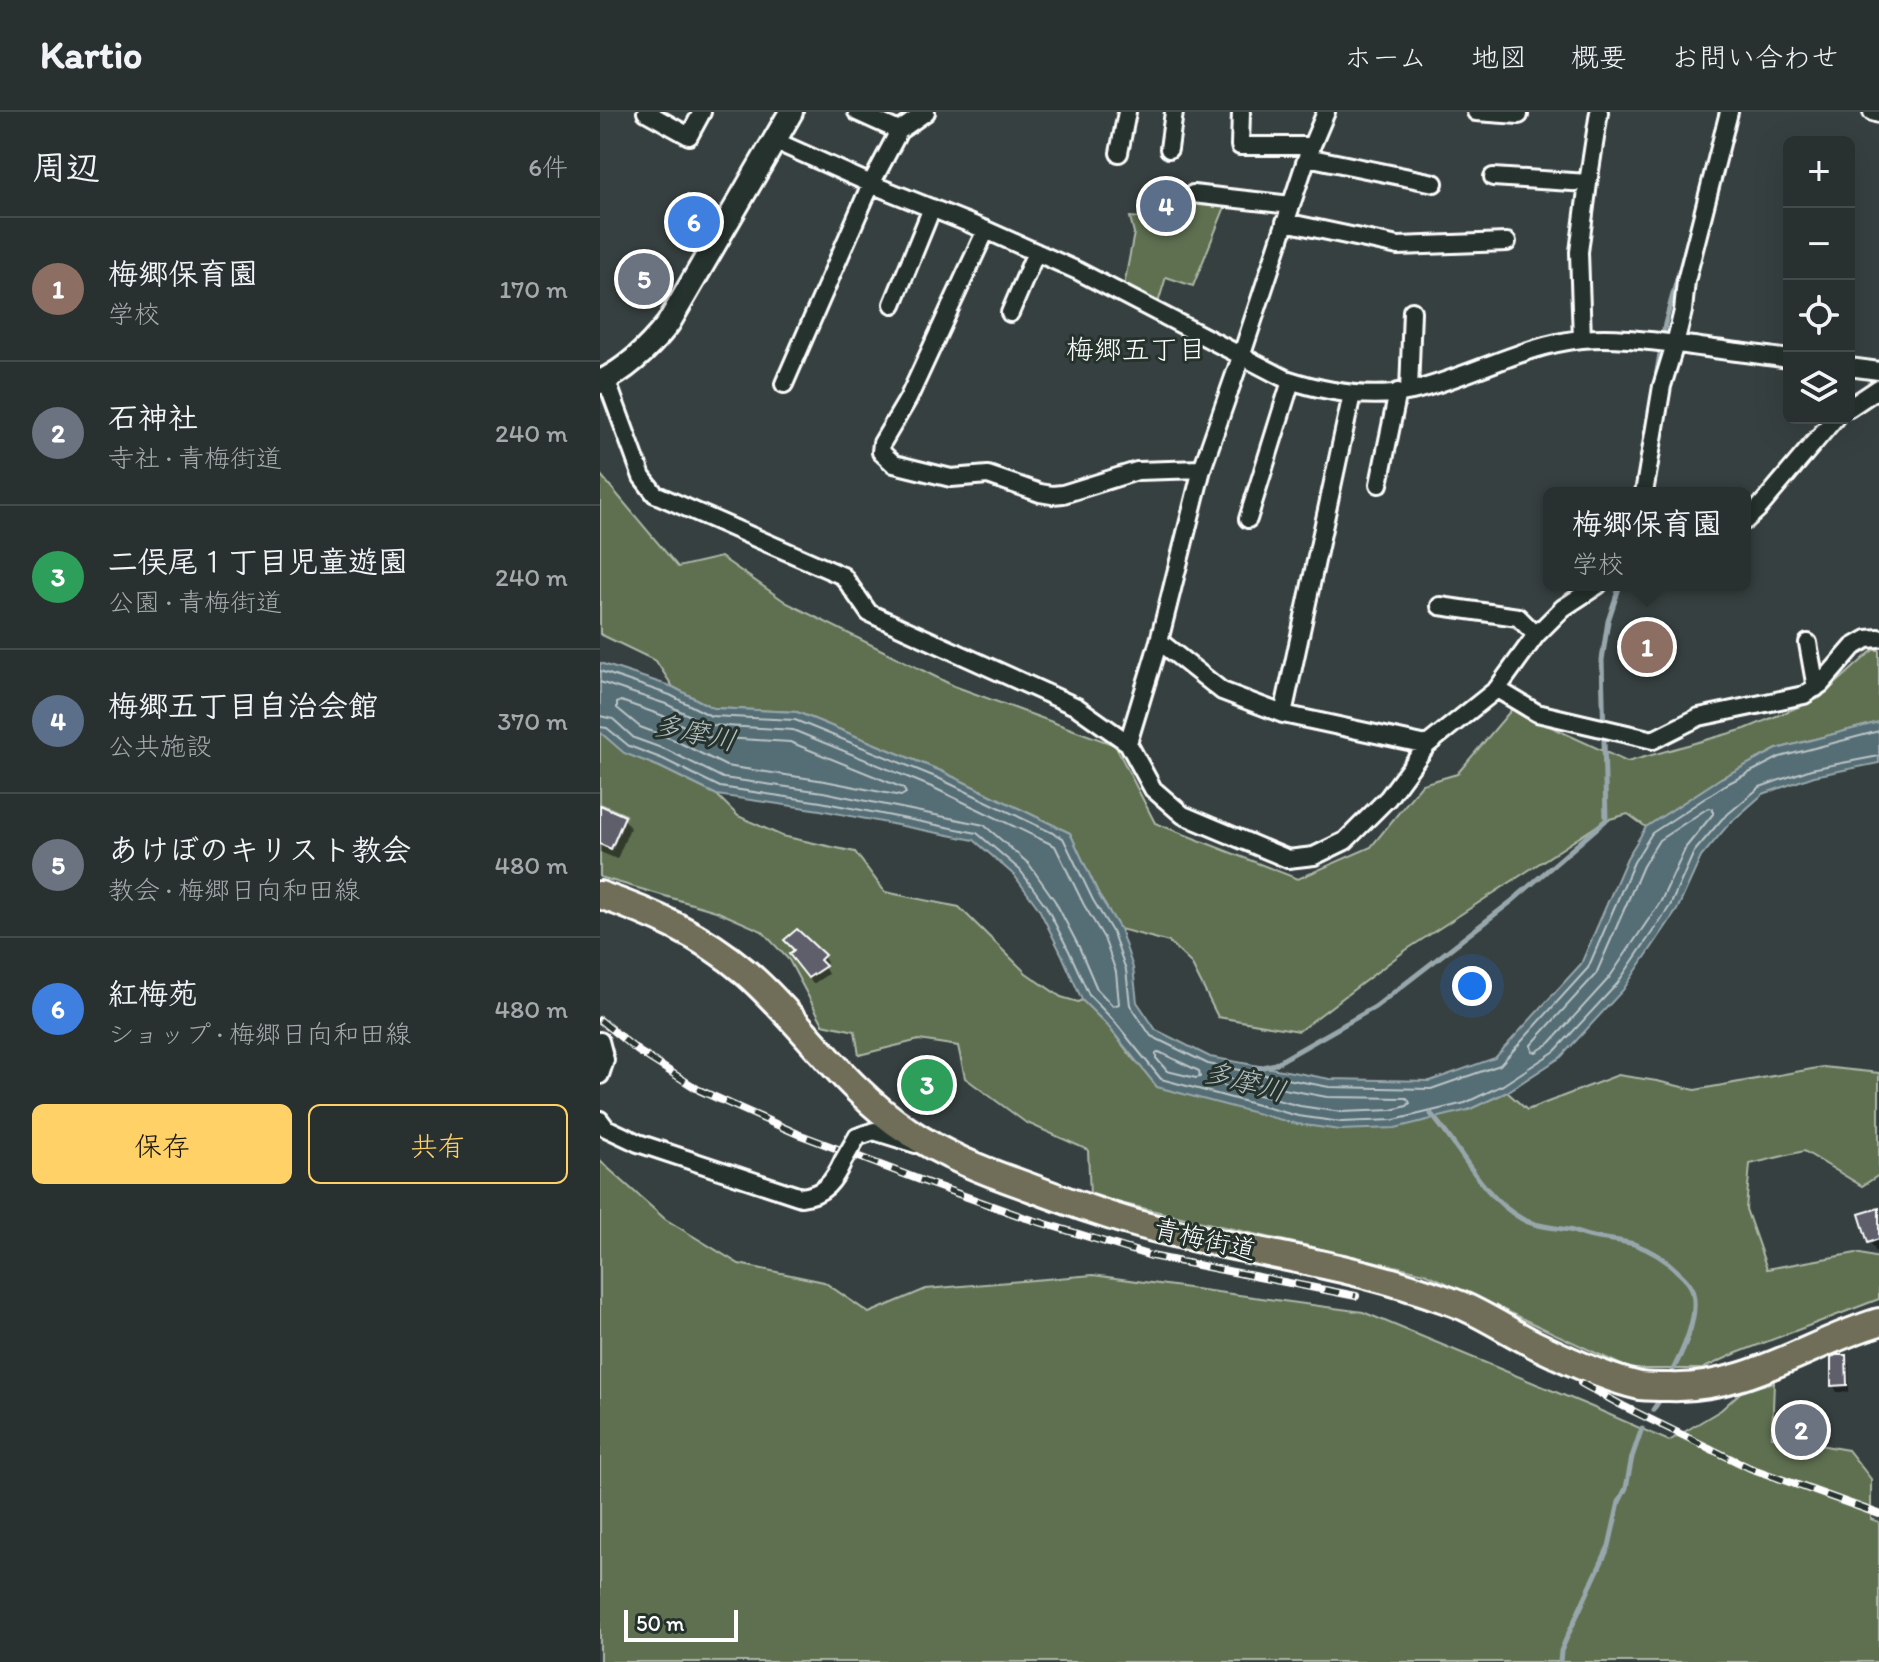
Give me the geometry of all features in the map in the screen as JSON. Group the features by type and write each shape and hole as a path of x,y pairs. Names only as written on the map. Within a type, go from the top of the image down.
{"highway":[{"name":"青梅街道","path":"600,895 642,909 681,928 743,971 784,1010 843,1077 909,1132 988,1172 1108,1215 1345,1270 1420,1291 1464,1307 1540,1347 1640,1386 1691,1387 1720,1383 1749,1375 1879,1322"}],"main road":[{"path":"603,381 648,348 668,324 791,112"}],"street":[{"path":"646,112 689,136 702,112"},
{"path":"857,112 899,131"},
{"path":"784,384 871,184 899,131 926,112"},
{"path":"1119,153 1127,112"},
{"path":"1169,149 1174,112"},
{"path":"1241,112 1240,146 1309,151 1434,183"},
{"path":"1128,743 1159,641 1202,469 1309,151 1326,112"},
{"path":"1476,112 1519,115 1519,112"},
{"path":"1582,339 1579,252 1599,112"},
{"path":"1645,487 1662,386 1675,344 1686,281 1729,112"},
{"path":"1872,112 1879,114"},
{"path":"775,141 1078,271 1241,357 1291,381 1320,389 1352,394 1404,392 1539,348 1582,339 1627,338 1783,358"},
{"path":"1493,177 1588,183"},
{"path":"1193,194 1291,205"},
{"path":"893,304 932,208"},
{"path":"1285,222 1398,246 1507,242"},
{"path":"986,230 908,399 882,443 881,452 887,459 894,464 951,478 988,475 1052,495 1137,471 1202,469"},
{"path":"1010,313 1036,252"},
{"path":"1379,484 1404,392 1412,311"},
{"path":"1855,368 1879,371"},
{"path":"603,381 642,477 655,494 843,576 869,613 1077,707 1128,743 1153,789 1183,815 1288,859 1314,856 1345,841 1388,798 1427,745 1497,689 1536,635 1563,608 1589,591"},
{"path":"1248,519 1291,381"},
{"path":"1855,404 1879,388"},
{"path":"1283,714 1352,394"},
{"path":"1751,515 1830,424"},
{"path":"1440,606 1518,617 1536,635"},
{"path":"1497,689 1537,713 1653,740 1699,717 1804,695 1816,688 1853,647 1867,639 1879,638"},
{"path":"1159,641 1222,691 1283,714 1427,745"},
{"path":"1808,643 1816,688"},
{"path":"600,1041 605,1060 600,1075"},
{"path":"600,1120 611,1131 638,1143 801,1197 816,1194 828,1186 857,1137 874,1131 940,1149"}],"green space":[{"path":"1190,199 1227,202 1193,286 1166,277 1158,303 1124,286 1134,233 1130,217 1188,221"},
{"path":"600,474 678,567 721,557 787,603 954,686 1115,745 1155,823 1298,879 1371,847 1422,784 1457,774 1512,709 1627,762 1745,729 1820,698 1873,650 1879,650 1879,722 1777,749 1721,778 1646,827 1628,814 1606,820 1406,950 1299,1031 1218,1017 1191,963 1169,942 1120,929 1100,897 1070,833 941,771 797,712 713,708 673,687 656,661 600,634"},
{"path":"600,732 625,753 717,795 738,816 782,836 855,852 885,892 959,907 1026,973 1061,997 1078,1002 1082,1000 1108,1026 1135,1061 1468,1110 1507,1092 1527,1110 1618,1075 1695,1090 1823,1067 1879,1073 1879,1175 1862,1186 1804,1151 1750,1164 1746,1209 1767,1269 1856,1253 1879,1258 1879,1299 1702,1369 1630,1369 1425,1273 1090,1196 1088,1150 1025,1122 965,1078 958,1046 919,1040 859,1055 855,1031 823,1024 789,960 762,931 716,911 600,877 600,845 612,849 626,815 600,804"},
{"path":"600,1161 665,1219 739,1264 824,1282 869,1313 926,1289 1093,1275 1363,1312 1669,1441 1721,1410 1743,1390 1774,1382 1772,1437 1848,1450 1871,1479 1871,1519 1879,1522 1879,1662 600,1662"}],"water":[{"name":"多摩川","path":"600,663 673,687 713,708 797,712 941,771 1070,833 1100,897 1120,929 1133,968 1137,1002 1156,1030 1210,1057 1330,1079 1430,1081 1495,1058 1581,964 1627,858 1646,827 1721,778 1777,749 1879,722 1879,763 1814,776 1763,794 1728,825 1701,857 1677,910 1623,990 1561,1057 1507,1092 1468,1110 1395,1128 1340,1130 1297,1124 1157,1087 1108,1026 1082,1000 1039,909 1014,875 974,840 820,810 717,795 624,753 600,732"}],"building":[{"path":"1147,191 1183,191 1184,215 1147,215"},
{"path":"687,195 710,208 689,244 667,231"},
{"path":"600,805 625,816 611,849 600,844"},
{"path":"797,929 825,955 820,960 826,966 808,978 789,954 794,950 784,940"},
{"path":"1879,1208 1879,1239 1868,1243 1859,1214"},
{"path":"1846,1355 1847,1385 1831,1386 1831,1357"}],"waterway":[{"path":"1655,383 1665,324 1699,198"},
{"name":"多摩川","path":"1259,1068 1275,1064 1375,1007 1512,901 1606,820 1602,660 1608,621 1618,591"},
{"path":"1431,1114 1483,1185 1522,1219 1591,1237 1634,1244 1661,1257 1686,1280 1694,1297 1692,1321 1684,1347 1668,1379"},
{"path":"1653,1410 1659,1401"},
{"path":"1560,1662 1561,1651 1609,1546 1642,1428"}],"railway":[{"path":"600,1020 638,1051 699,1090 798,1134 928,1183 1023,1217 1151,1256 1356,1296"},
{"path":"1581,1383 1750,1468 1879,1514"}],"place":[{"name":"梅郷五丁目自治会館","path":"1166,206"},
{"name":"紅梅苑","path":"694,222"},
{"name":"あけぼのキリスト教会","path":"644,279"},
{"name":"梅郷保育園","path":"1647,647"},
{"name":"二俣尾１丁目児童遊園","path":"927,1085"},
{"name":"石神社","path":"1801,1430"}],"district":[{"name":"梅郷五丁目","path":"1136,349"}]}
